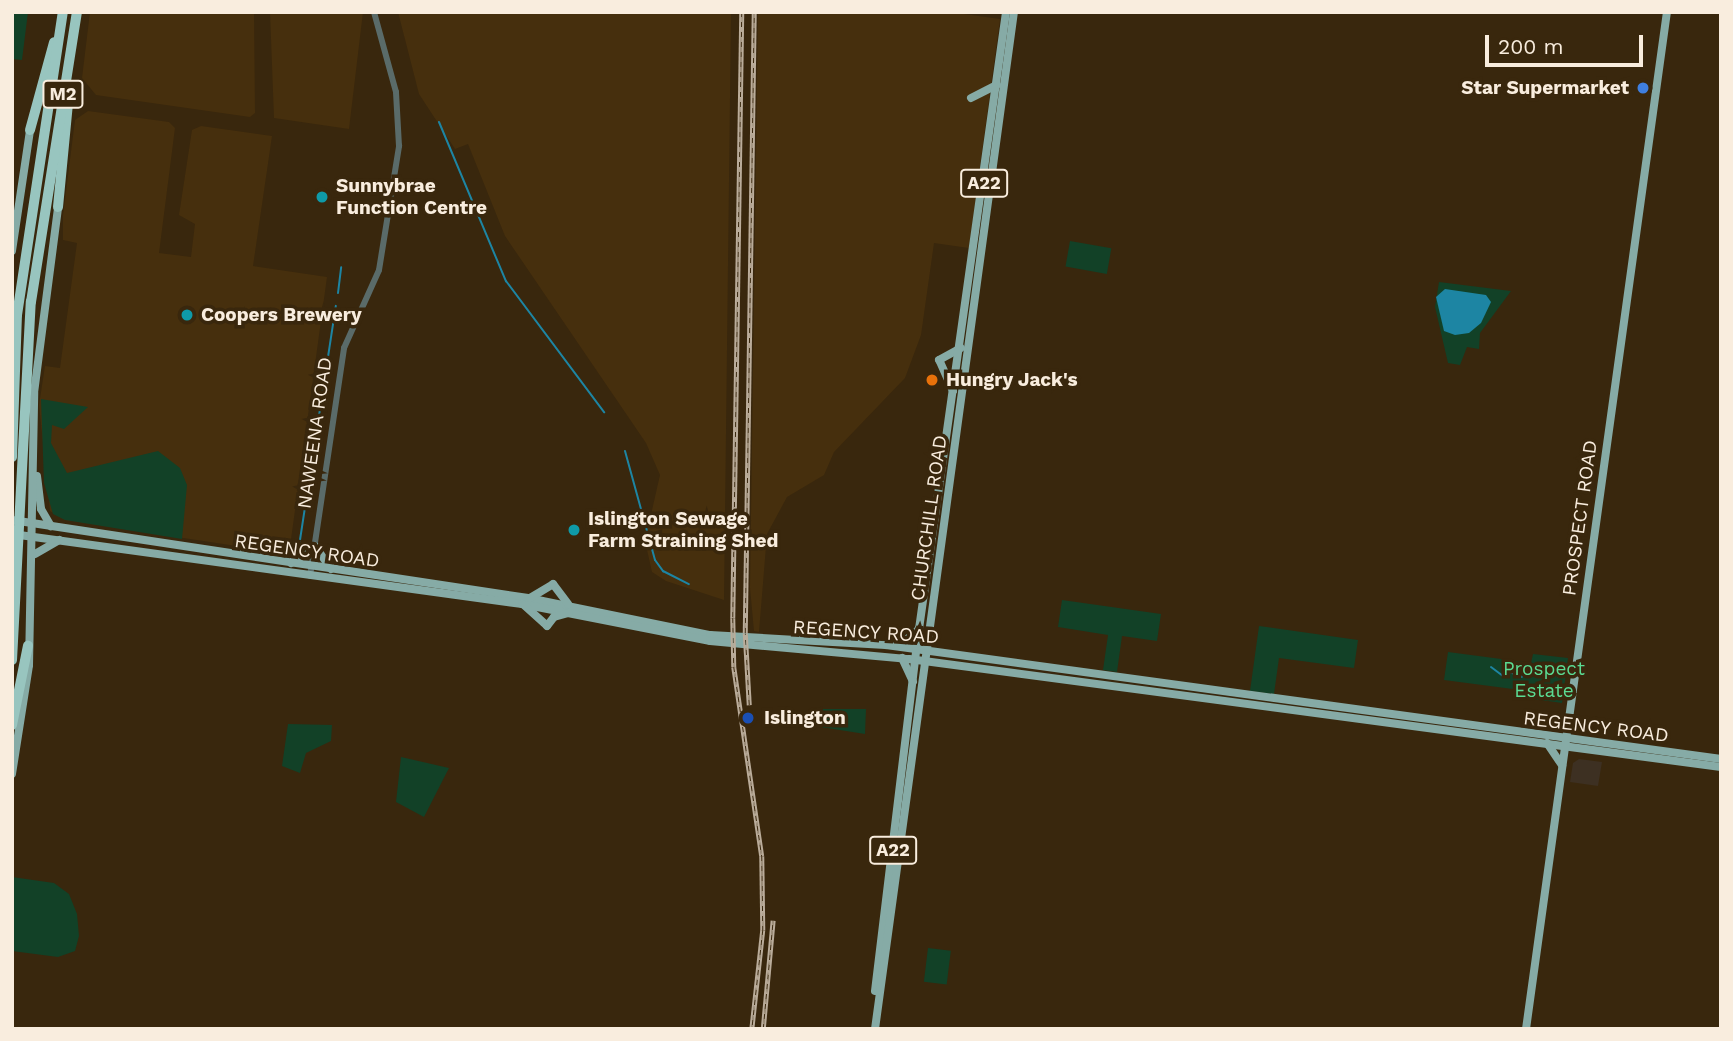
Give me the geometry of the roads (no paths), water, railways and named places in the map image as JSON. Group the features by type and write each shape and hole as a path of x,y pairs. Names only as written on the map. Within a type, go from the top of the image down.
{"highway":[{"name":"M2","path":"30,130 63,12"},
{"name":"M2","path":"12,457 17,315 63,12"},
{"name":"M2","path":"12,660 31,302 77,12"},
{"path":"58,207 75,29"},
{"path":"12,725 27,646"}],"main road":[{"name":"CHURCHILL ROAD","path":"873,1024 921,661 917,650 919,629 961,348 1006,12"},
{"name":"CHURCHILL ROAD","path":"873,1024 913,682 927,651 1014,12"},
{"name":"PROSPECT ROAD","path":"1526,1029 1667,12"},
{"path":"971,98 997,85"},
{"name":"M2","path":"12,251 30,130"},
{"path":"12,774 29,665 27,646 34,555 32,420 41,319 58,207"},
{"path":"954,397 948,374 939,360 961,348"},
{"path":"32,420 41,509 51,527"},
{"name":"REGENCY ROAD","path":"12,520 183,549 288,563 311,572 331,569 361,578"},
{"name":"REGENCY ROAD","path":"12,534 62,539 192,561 361,578 525,601 710,638 902,658 1547,743 1565,742 1587,749 1721,767"},
{"path":"34,555 40,548 62,539"},
{"path":"288,563 302,559 315,546 331,569"},
{"path":"183,549 192,561"},
{"path":"554,584 556,593 570,609 554,617 547,626 525,601 554,584"},
{"path":"886,645 907,639 919,629"},
{"name":"REGENCY ROAD","path":"773,644 886,645 1565,742 1721,759"},
{"path":"902,658 913,682"},
{"path":"1547,743 1562,765 1573,754 1587,749"}],"street":[{"name":"NAWEENA ROAD","path":"311,572 344,348 384,251 399,146 396,92 374,12"}],"water":[{"path":"1445,289 1486,295 1491,302 1481,323 1469,333 1455,335 1444,331 1436,297"}],"waterway":[{"path":"439,122 506,281 604,412"},
{"path":"338,293 341,267"},
{"path":"298,553 336,306"},
{"path":"625,451 655,560 663,571 689,584"},
{"path":"1491,667 1503,676 1510,672 1521,677 1542,666 1559,677"}],"railway":[{"path":"742,12 733,618 734,667 762,856 763,930 752,1029"},
{"path":"749,705 745,633 754,12"},
{"path":"763,1029 773,920"}],"place":[{"name":"Star Supermarket","path":"1643,88"},
{"name":"Sunnybrae Function Centre","path":"322,197"},
{"name":"Coopers Brewery","path":"187,315"},
{"name":"Hungry Jack's","path":"932,380"},
{"name":"Islington Sewage Farm Straining Shed","path":"574,530"},
{"name":"Islington","path":"748,718"}],"park label":[{"name":"Prospect Estate","path":"1544,680"}]}
